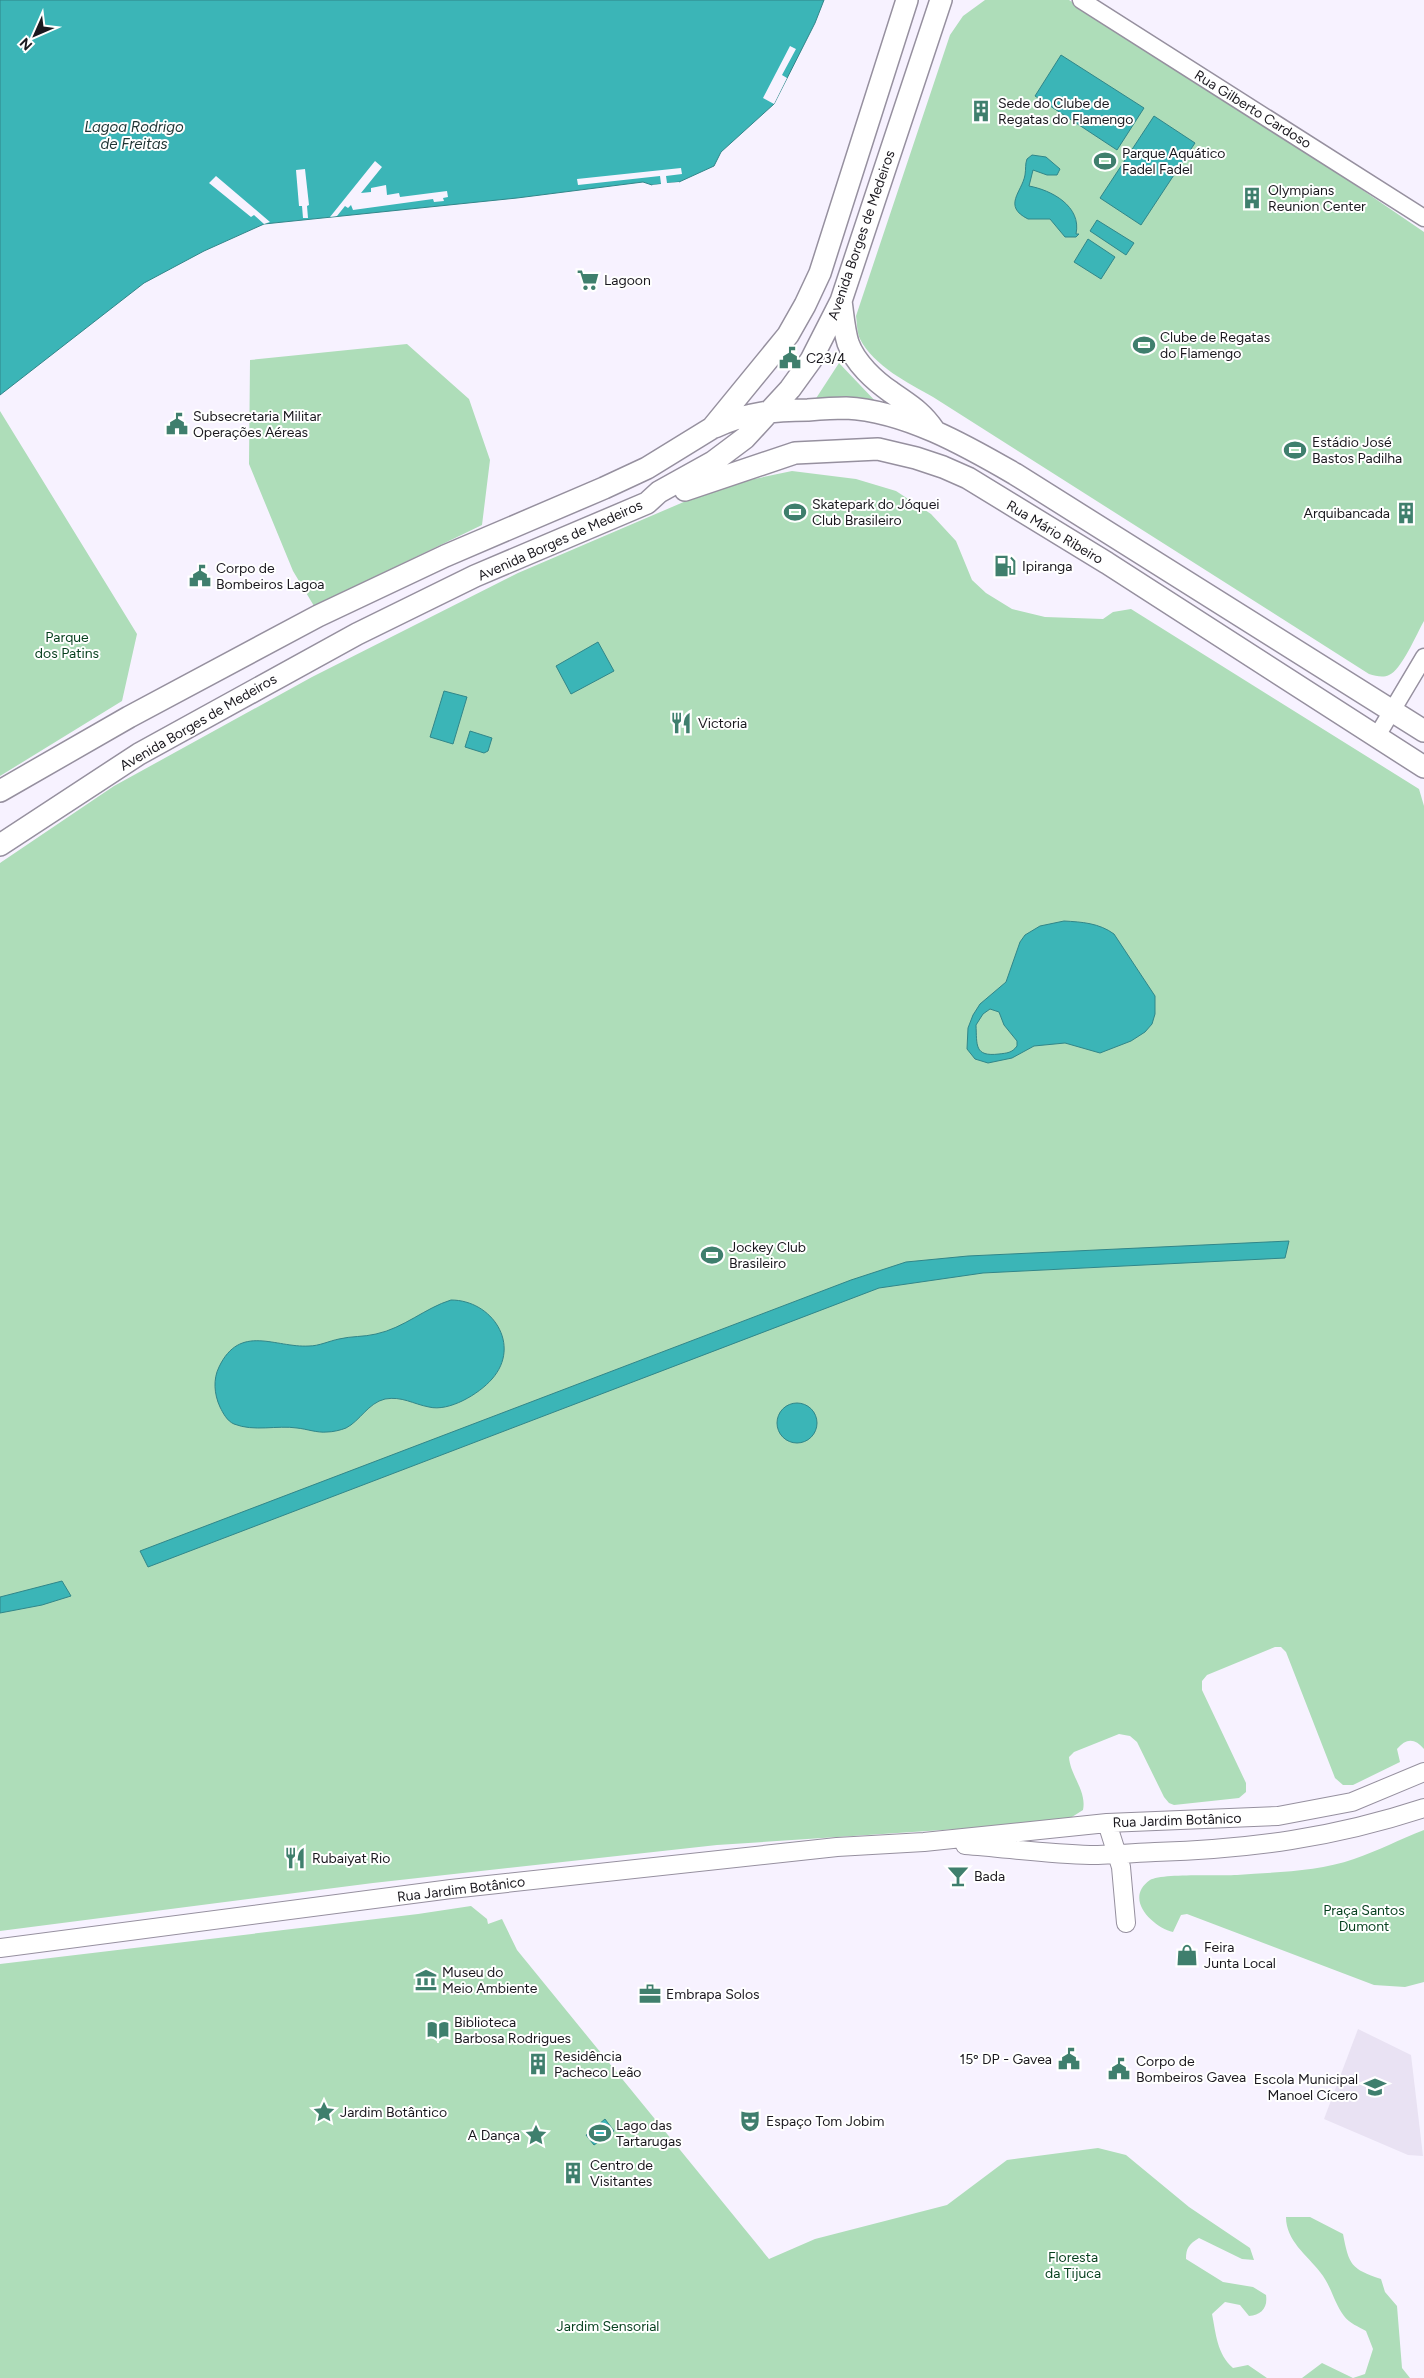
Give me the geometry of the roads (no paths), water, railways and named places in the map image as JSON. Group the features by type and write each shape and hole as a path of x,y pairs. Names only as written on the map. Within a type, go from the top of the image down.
{"highway":[{"name":"Avenida Borges de Medeiros","path":"0,791 129,717 318,616 453,552 647,468 712,428 788,335 820,273 907,0"},
{"name":"Avenida Borges de Medeiros","path":"0,845 140,754 357,634 475,576 646,503 659,492 713,462 736,445 790,388 811,360 841,301 943,4"},
{"path":"841,301 848,344 854,354 878,382 912,405 926,418 934,430"},
{"name":"Rua Mário Ribeiro","path":"712,428 743,416 768,411 846,408 878,414 934,430 974,450 1023,479 1424,731"},
{"name":"Rua Mário Ribeiro","path":"646,503 770,459 795,453 878,449 916,458 968,478 1107,563 1424,767"}],"main road":[{"name":"Rua Jardim Botânico","path":"0,1948 451,1889 837,1847 924,1842 1107,1823 1278,1816 1352,1802 1424,1772"},
{"name":"Rua Jardim Botânico","path":"924,1842 1090,1855 1262,1845 1327,1835 1378,1823 1424,1808"},
{"path":"1107,1823 1118,1854 1126,1923"}],"street":[{"name":"Rua Gilberto Cardoso","path":"1081,0 1424,218"},
{"path":"1377,736 1424,657"}],"water":[{"name":"Lagoa Rodrigo de Freitas","path":"0,0 824,0 815,23 774,104 721,152 714,166 679,182 652,185 643,182 517,198 264,224 204,251 144,283 0,395"},
{"path":"1061,55 1144,108 1117,150 1035,96"},
{"path":"1154,116 1195,143 1141,225 1100,198"},
{"path":"1032,155 1046,157 1060,169 1057,175 1047,175 1033,170 1029,186 1046,191 1063,201 1070,208 1077,224 1076,234 1079,234 1076,237 1065,237 1050,219 1028,219 1016,209 1016,198 1025,175 1026,161"},
{"path":"1097,220 1134,243 1126,255 1090,231"},
{"path":"1088,239 1115,257 1101,279 1074,262"},
{"path":"598,642 614,671 571,694 556,666"},
{"path":"444,691 467,697 453,744 430,737"},
{"path":"470,731 492,738 488,751 484,753 465,747"},
{"path":"1064,921 1077,922 1096,925 1114,934 1155,996 1155,1014 1152,1024 1145,1032 1131,1041 1100,1053 1065,1043 1034,1046 1012,1058 988,1063 975,1059 967,1049 968,1028 973,1015 980,1004 1006,982 1020,942 1025,935 1040,926","holes":["990,1009 999,1012 1004,1025 1017,1041 1017,1046 1007,1053 985,1054 977,1044 976,1025 983,1014"]},
{"path":"1289,1241 1285,1258 983,1273 879,1288 148,1567 140,1551 851,1280 906,1262 968,1256"},
{"path":"451,1300 466,1302 490,1316 498,1327 503,1339 504,1352 501,1366 492,1379 472,1396 454,1404 437,1408 423,1406 402,1399 385,1399 374,1404 346,1428 323,1432 289,1427 249,1428 229,1421 220,1407 215,1387 217,1372 228,1354 237,1345 259,1341 296,1346 313,1346 344,1338 367,1336 396,1327"},
{"path":"801,1403 808,1406 814,1412 817,1423 816,1431 808,1440 801,1443 793,1443 786,1440 778,1431 777,1419 780,1412 789,1404"},
{"path":"62,1581 71,1596 42,1605 0,1613 0,1597"},
{"name":"Lago das Tartarugas","path":"605,2119 614,2131 594,2145 586,2135"}],"place":[{"name":"Sede do Clube de Regatas do Flamengo","path":"981,111"},
{"name":"Parque Aquático Fadel Fadel","path":"1105,161"},
{"name":"Olympians Reunion Center","path":"1252,198"},
{"name":"Lagoon","path":"588,280"},
{"name":"Clube de Regatas do Flamengo","path":"1144,345"},
{"name":"C23/4","path":"790,358"},
{"name":"Subsecretaria Militar Operações Aéreas","path":"177,424"},
{"name":"Estádio José Bastos Padilha","path":"1295,450"},
{"name":"Skatepark do Jóquei Club Brasileiro","path":"795,512"},
{"name":"Arquibancada","path":"1406,513"},
{"name":"Ipiranga","path":"1005,566"},
{"name":"Corpo de Bombeiros Lagoa","path":"200,576"},
{"name":"Victoria","path":"681,723"},
{"name":"Jockey Club Brasileiro","path":"712,1255"},
{"name":"Rubaiyat Rio","path":"295,1858"},
{"name":"Bada","path":"958,1876"},
{"name":"Feira Junta Local","path":"1187,1955"},
{"name":"Museu do Meio Ambiente","path":"426,1980"},
{"name":"Embrapa Solos","path":"650,1994"},
{"name":"Biblioteca Barbosa Rodrigues","path":"438,2030"},
{"name":"15º DP - Gavea","path":"1069,2059"},
{"name":"Residência Pacheco Leão","path":"538,2064"},
{"name":"Corpo de Bombeiros Gavea","path":"1119,2069"},
{"name":"Escola Municipal Manoel Cícero","path":"1375,2087"},
{"name":"Jardim Botântico","path":"324,2112"},
{"name":"Espaço Tom Jobim","path":"750,2121"},
{"name":"Lago das Tartarugas","path":"600,2133"},
{"name":"A Dança","path":"536,2135"},
{"name":"Centro de Visitantes","path":"573,2173"}],"park label":[{"name":"Parque dos Patins","path":"67,646"},
{"name":"Praça Santos Dumont","path":"1364,1918"},
{"name":"Floresta da Tijuca","path":"1073,2266"},
{"name":"Jardim Sensorial","path":"608,2326"}]}
